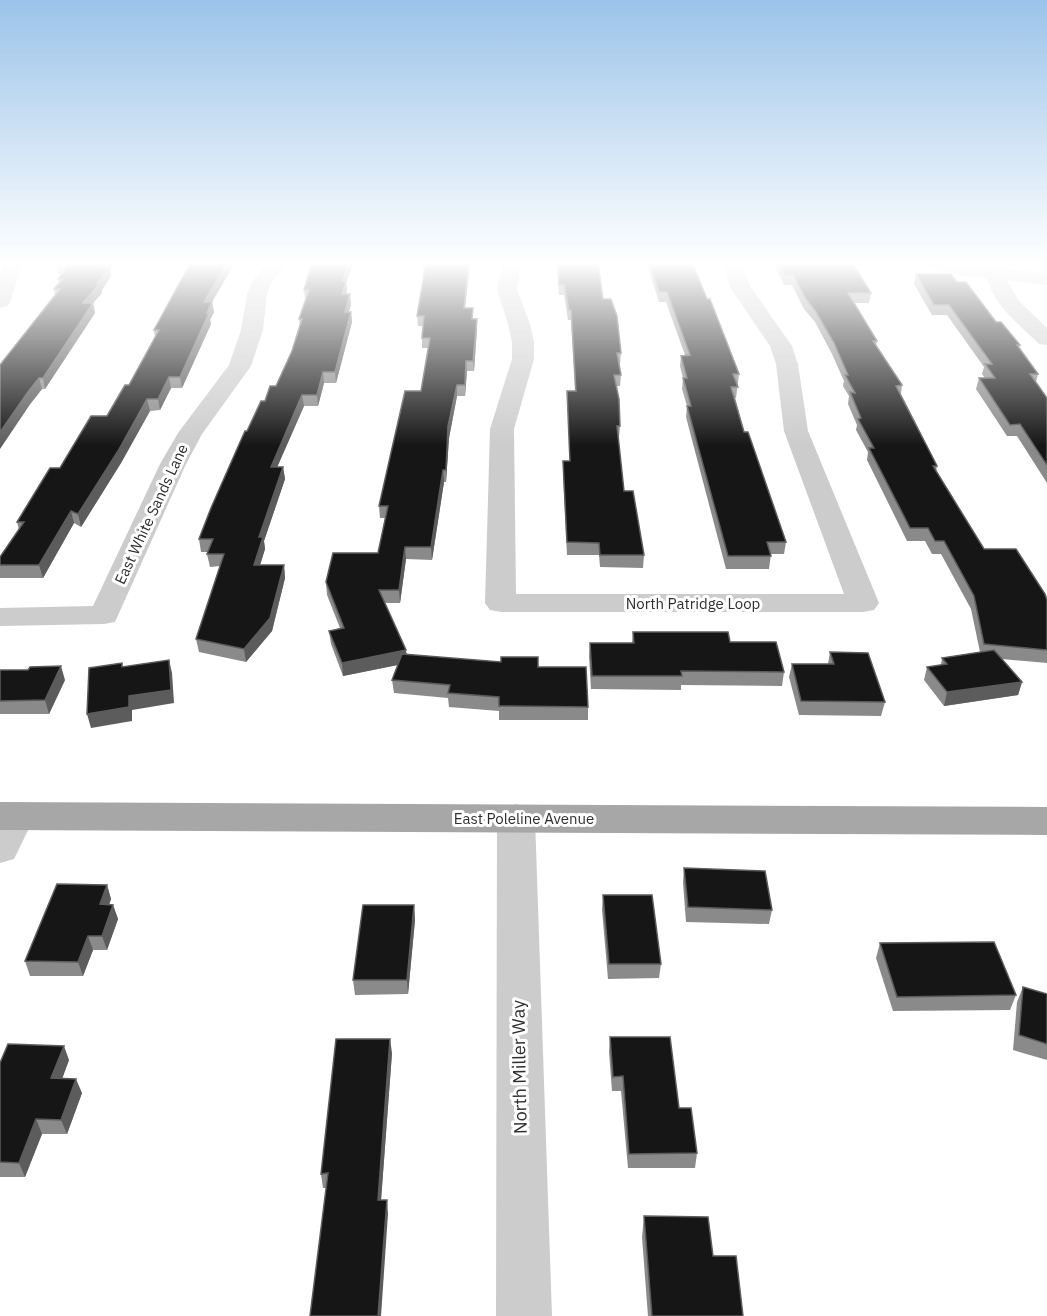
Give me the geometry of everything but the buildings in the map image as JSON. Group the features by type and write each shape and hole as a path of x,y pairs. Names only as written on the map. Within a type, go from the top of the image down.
{"main road":[{"name":"East Poleline Avenue","path":"5,827 516,818 1047,821"}],"street":[{"name":"East White Sands Lane","path":"0,616 104,615 173,464 190,434 240,366 253,323"},
{"name":"North Patridge Loop","path":"518,323 523,359 502,429 501,603 863,603 796,431 787,364 781,346 766,323"},
{"path":"1032,323 1047,339"},
{"name":"North Miller Way","path":"516,818 524,1316"}]}
